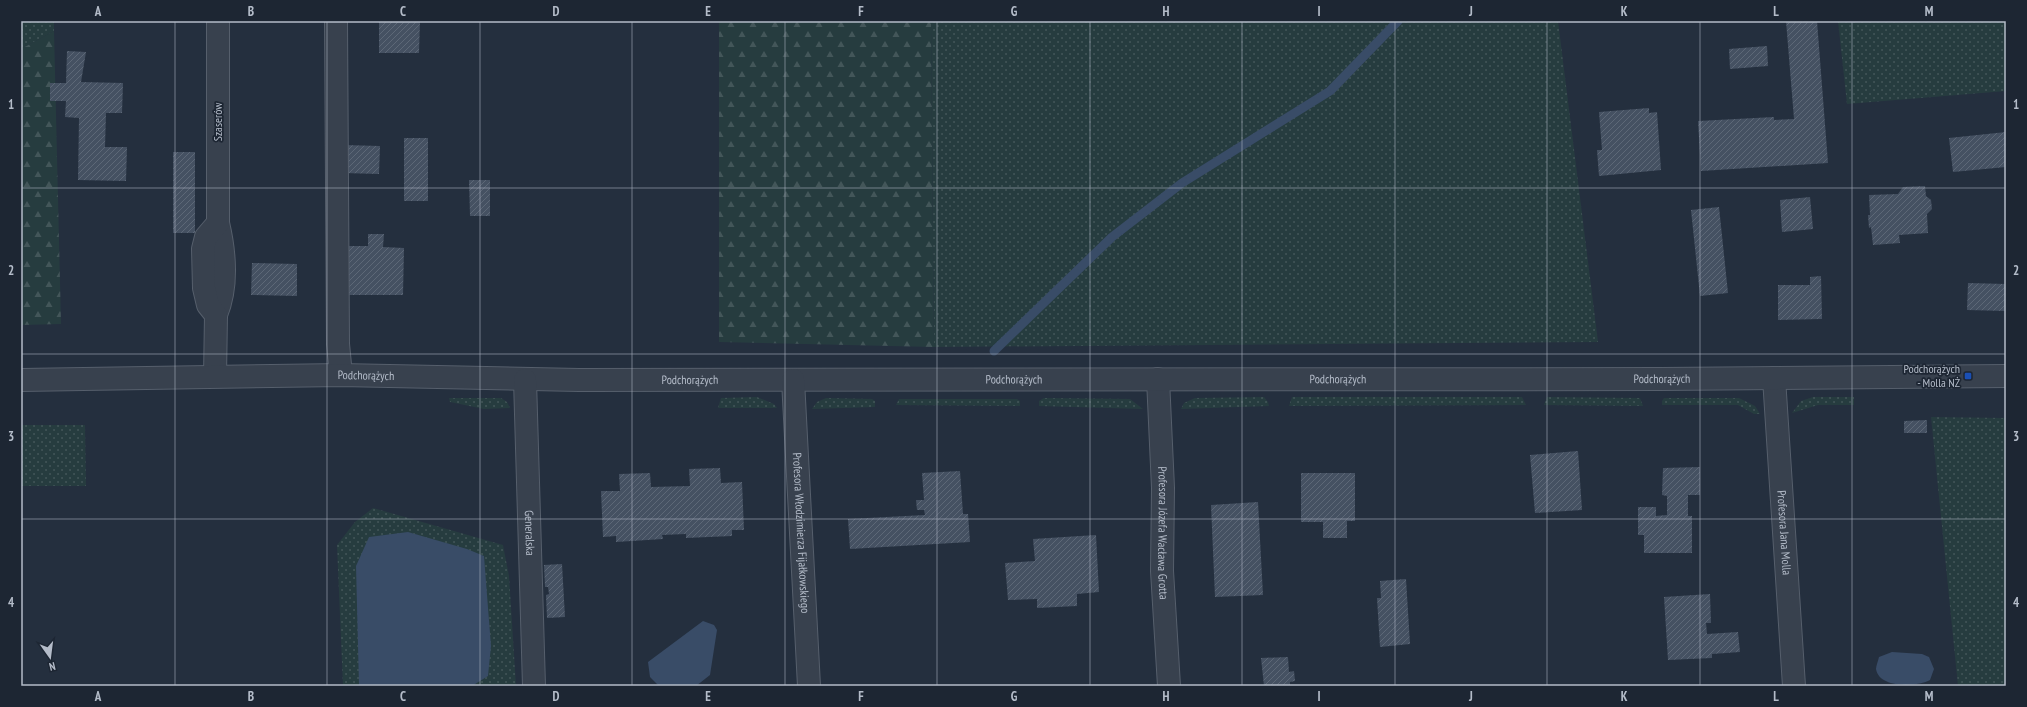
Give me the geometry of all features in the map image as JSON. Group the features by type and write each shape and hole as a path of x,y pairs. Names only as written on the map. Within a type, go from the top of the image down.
{"street":[{"name":"Szaserów","path":"215,376 216,315 208,305 204,288 203,249 206,237 218,223 218,21"},
{"path":"336,21 338,336 341,375"},
{"name":"Podchorążych","path":"21,380 341,375 525,380 1774,378 2006,376"},
{"name":"Profesora Jana Molla","path":"1774,378 1794,686"},
{"name":"Profesora Józefa Wacława Grotta","path":"1158,379 1163,488 1162,571 1169,686"},
{"name":"Generalska","path":"525,380 534,686"},
{"name":"Profesora Włodzimierza Fijałkowskiego","path":"793,380 809,686"}],"green space":[{"path":"21,21 54,21 54,31 21,49"},
{"path":"719,21 931,21 934,347 719,342"},
{"path":"931,21 1558,21 1598,342 934,347"},
{"path":"1838,21 2006,21 2006,91 1847,104"},
{"path":"54,31 61,324 21,325 21,49"},
{"path":"757,397 774,404 777,408 718,408 721,398"},
{"path":"1264,397 1269,406 1181,409 1184,403 1195,398"},
{"path":"1292,397 1522,397 1526,405 1289,406"},
{"path":"1547,397 1640,398 1643,406 1544,405"},
{"path":"1813,397 1854,397 1854,405 1818,405 1792,413 1801,401"},
{"path":"449,398 501,398 507,402 510,408 484,409 450,402"},
{"path":"826,398 872,399 875,401 875,407 812,409 817,402"},
{"path":"1044,398 1130,399 1143,409 1039,406 1039,401"},
{"path":"1664,398 1739,398 1755,406 1760,414 1754,414 1738,405 1662,405"},
{"path":"899,399 1017,399 1020,401 1020,406 896,405"},
{"path":"1931,417 2006,418 2006,686 1958,686"},
{"path":"21,425 85,425 86,486 21,486"},
{"path":"373,508 503,545 509,576 516,686 343,686 337,545 355,522"}],"water":[{"path":"408,532 467,549 484,556 491,646 488,676 472,686 359,686 356,566 369,537"},
{"path":"703,621 714,625 717,630 710,675 696,686 659,686 650,677 648,662"},
{"path":"1892,652 1922,654 1929,657 1934,669 1930,680 1917,684 1900,685 1884,680 1879,676 1876,669 1877,663 1879,657"}],"building":[{"path":"379,21 420,21 419,53 379,53"},
{"path":"1786,21 1817,21 1828,163 1701,171 1698,121 1774,117 1774,120 1794,119"},
{"path":"1767,46 1768,66 1730,69 1729,49"},
{"path":"67,51 86,52 81,82 123,83 122,113 106,113 105,147 127,147 126,181 78,180 79,118 65,117 66,101 50,101 50,83 66,83"},
{"path":"1649,108 1649,113 1657,112 1661,170 1599,176 1597,150 1602,150 1599,112"},
{"path":"2006,132 2006,167 1953,172 1949,138"},
{"path":"404,138 428,138 428,201 404,201"},
{"path":"344,145 380,146 379,174 343,173"},
{"path":"173,152 195,152 195,233 173,233"},
{"path":"469,180 490,180 490,216 470,216"},
{"path":"1925,186 1926,196 1931,200 1932,209 1927,214 1928,233 1899,235 1900,243 1873,245 1871,227 1869,228 1869,195 1898,194 1903,187"},
{"path":"1810,197 1813,229 1782,232 1780,200"},
{"path":"1719,207 1728,293 1700,296 1691,210"},
{"path":"368,234 384,234 383,247 404,248 403,295 347,295 348,246 368,246"},
{"path":"252,263 297,264 297,296 251,295"},
{"path":"1821,276 1822,319 1778,320 1778,285 1810,285 1810,277"},
{"path":"1968,283 2006,284 2006,311 1967,310"},
{"path":"1927,420 1927,433 1904,433 1904,421"},
{"path":"1578,451 1582,510 1535,513 1530,455"},
{"path":"1700,467 1700,495 1688,495 1688,516 1692,516 1692,553 1644,553 1644,535 1638,535 1638,507 1656,507 1656,516 1667,515 1667,496 1662,495 1663,468"},
{"path":"720,468 721,483 742,482 744,530 732,530 732,536 686,538 686,534 662,535 663,539 616,542 616,536 603,537 601,491 620,491 619,474 650,473 651,487 690,486 689,469"},
{"path":"960,471 963,514 968,514 970,542 850,549 848,519 925,515 924,510 917,510 916,500 924,500 922,473"},
{"path":"1301,473 1355,473 1355,521 1347,521 1347,538 1323,538 1323,522 1301,522"},
{"path":"1258,502 1263,595 1215,597 1211,505"},
{"path":"1096,535 1099,592 1077,594 1077,606 1037,608 1037,599 1008,600 1005,563 1035,561 1033,539"},
{"path":"562,564 565,617 547,618 546,595 549,594 548,587 545,587 544,565"},
{"path":"1406,579 1410,644 1380,647 1377,598 1381,598 1380,581"},
{"path":"1710,594 1711,623 1706,623 1707,634 1738,632 1740,652 1712,654 1712,658 1668,660 1664,597"},
{"path":"1288,657 1289,672 1294,671 1295,681 1290,682 1290,686 1264,686 1261,658"}],"waterway":[{"path":"994,351 1112,237 1182,183 1330,91 1398,21"}],"place":[{"name":"Podchorążych - Molla NŻ","path":"1968,376"}]}
